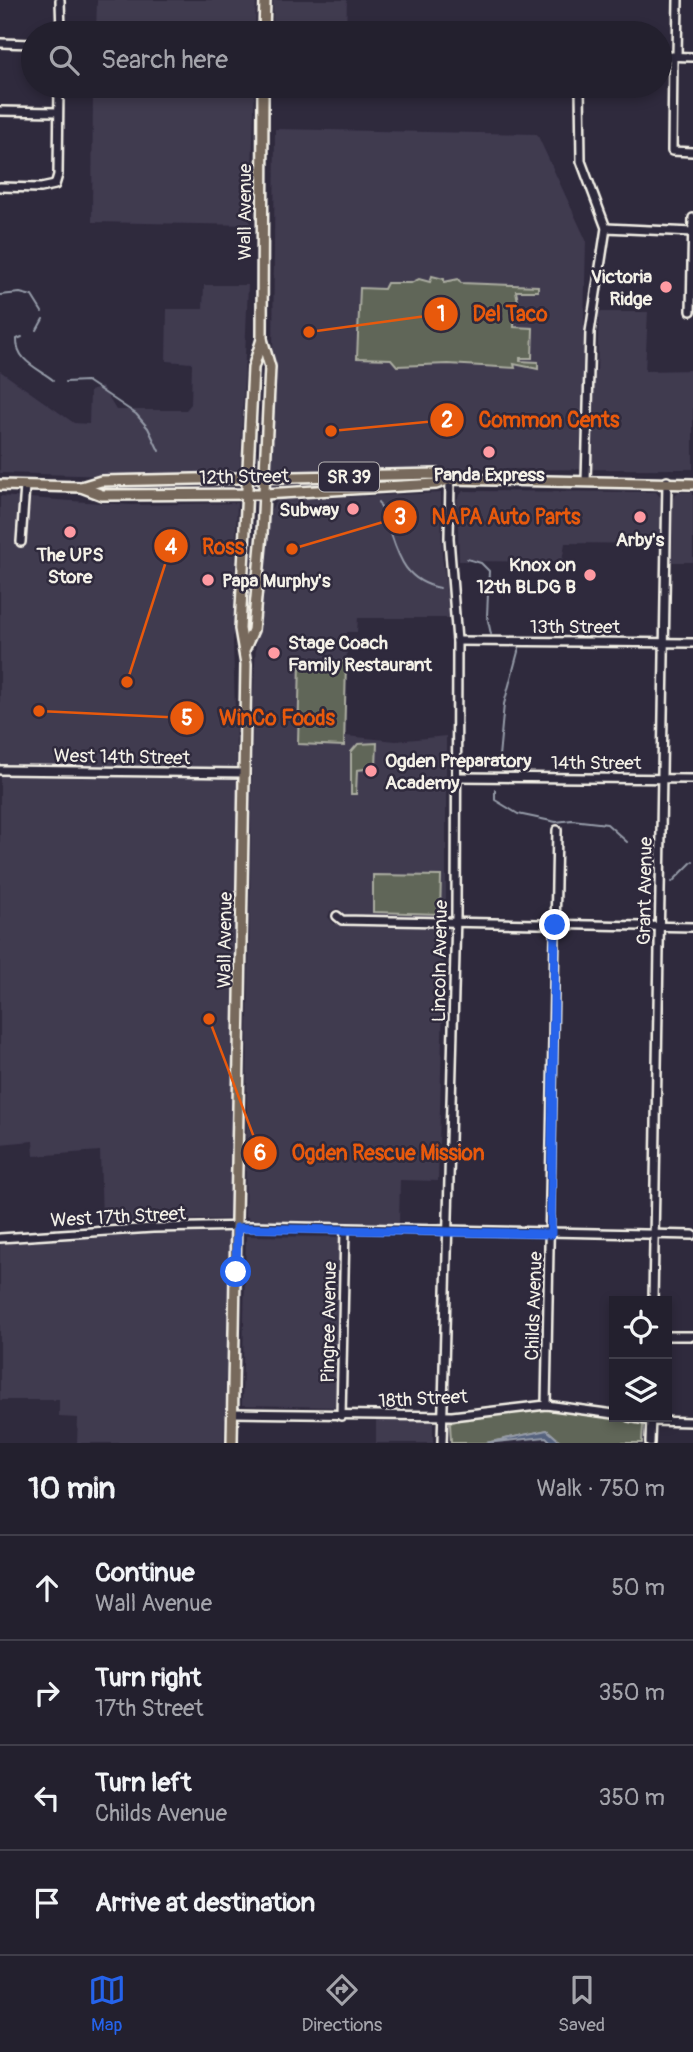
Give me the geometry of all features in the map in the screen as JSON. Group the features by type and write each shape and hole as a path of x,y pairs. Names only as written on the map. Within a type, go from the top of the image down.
{"main road":[{"path":"264,21 265,0"},
{"name":"Wall Avenue","path":"245,648 253,630 264,494 270,368 262,339 263,98"},
{"name":"Wall Avenue","path":"232,1443 245,648 240,629 253,368 262,339"},
{"name":"12th Street","path":"0,485 81,487 101,481 264,480 437,474 450,479 667,481 693,478"},
{"name":"12th Street","path":"81,487 102,495 264,494 436,484 450,479"},
{"name":"12th Street","path":"667,481 693,484"}],"street":[{"path":"60,0 61,21"},
{"path":"678,0 672,151 693,152"},
{"path":"0,43 21,44"},
{"path":"675,56 693,57"},
{"path":"0,187 41,188 54,185 58,175 59,98"},
{"path":"580,98 581,160 606,228 591,330 586,481"},
{"path":"0,111 58,112"},
{"path":"691,311 693,218"},
{"path":"606,228 693,232"},
{"name":"Lincoln Avenue","path":"442,1443 456,923 457,641 449,538 450,479"},
{"name":"Grant Avenue","path":"653,1296 667,481"},
{"path":"21,542 25,486"},
{"name":"13th Street","path":"457,641 693,643"},
{"name":"West 14th Street","path":"0,770 243,773"},
{"name":"14th Street","path":"457,777 693,779"},
{"name":"Childs Avenue","path":"546,1405 557,830"},
{"path":"337,916 342,920 693,927"},
{"name":"West 17th Street","path":"0,1238 153,1228 345,1228 693,1235"},
{"name":"Pingree Avenue","path":"341,1416 345,1228"},
{"path":"672,1336 693,1336"},
{"name":"18th Street","path":"233,1413 442,1416 546,1405 609,1413"},
{"path":"672,1420 693,1422"},
{"path":"650,1443 651,1422"}],"shaded area":[{"path":"97,0 256,0 255,21 96,21"},
{"path":"273,0 347,0 346,21 273,21"},
{"path":"93,98 255,98 250,225 92,222"},
{"path":"275,129 537,134 586,240 583,370 597,370 599,312 648,312 645,371 693,370 693,469 272,470"},
{"path":"204,285 248,285 240,472 114,476 0,473 0,371 74,423 89,424 90,391 102,387 116,410 186,410 191,404 192,363 166,361 167,309 203,309"},
{"path":"463,491 656,492 661,498 660,544 565,543 562,562 459,561 457,499"},
{"path":"678,492 693,492 693,562 672,562 673,498"},
{"path":"441,493 442,555 450,618 358,618 357,632 347,632 346,736 396,741 446,736 446,913 440,917 347,916 338,908 330,911 328,917 334,924 435,925 445,930 438,1181 400,1180 399,1223 251,1220 245,1215 253,705 257,623 271,509 278,500"},
{"path":"0,496 130,505 237,503 233,642 237,780 231,1219 102,1222 100,1151 34,1156 33,1141 0,1144"},
{"path":"146,1233 230,1233 224,1443 77,1443 78,1418 59,1417 59,1400 0,1400 0,1244"},
{"path":"246,1236 341,1237 338,1407 242,1405"},
{"path":"376,1421 433,1421 433,1443 376,1443"}],"green space":[{"path":"432,276 444,279 444,282 458,279 461,283 538,286 538,291 516,291 519,306 515,307 514,327 533,328 532,358 520,358 520,361 538,362 538,369 514,364 515,368 448,364 397,366 391,359 357,358 360,288 384,289 387,283 411,283 419,279 430,282"},
{"path":"300,660 346,662 344,746 298,744"},
{"path":"377,743 376,768 357,770 356,794 351,794 351,752 358,744"},
{"path":"373,875 441,876 440,914 373,912"},
{"path":"551,1409 609,1417 609,1422 638,1422 643,1425 642,1443 562,1443 547,1430 486,1443 451,1443 450,1423 474,1415"}],"water":[{"path":"547,1430 562,1443 552,1443 546,1437 486,1443"}],"waterway":[{"path":"0,295 20,293 32,296 42,312"},
{"path":"37,330 43,319"},
{"path":"22,337 17,339 20,353 35,368 53,380"},
{"path":"65,382 87,381 136,414 148,428 159,451"},
{"path":"378,502 405,566 424,583 440,588"},
{"path":"467,559 481,563 489,571 487,616 491,634"},
{"path":"498,767 504,704 519,648"},
{"path":"495,790 495,800 518,814 556,822 572,820 607,824 627,842"},
{"path":"672,882 693,861"}],"place":[{"name":"Victoria Ridge","path":"666,287"},
{"name":"Del Taco","path":"309,332"},
{"name":"Common Cents","path":"331,431"},
{"name":"Panda Express","path":"489,452"},
{"name":"Subway","path":"353,509"},
{"name":"Arby's","path":"640,517"},
{"name":"The UPS Store","path":"70,532"},
{"name":"NAPA Auto Parts","path":"292,549"},
{"name":"Knox on 12th BLDG B","path":"590,575"},
{"name":"Papa Murphy's","path":"208,580"},
{"name":"Stage Coach Family Restaurant","path":"274,653"},
{"name":"Ross","path":"127,682"},
{"name":"WinCo Foods","path":"39,711"},
{"name":"Ogden Preparatory Academy","path":"371,771"},
{"name":"Ogden Rescue Mission","path":"209,1019"}],"route":[{"path":"236,1272 237,1228 251,1226 551,1234 555,925"}]}
